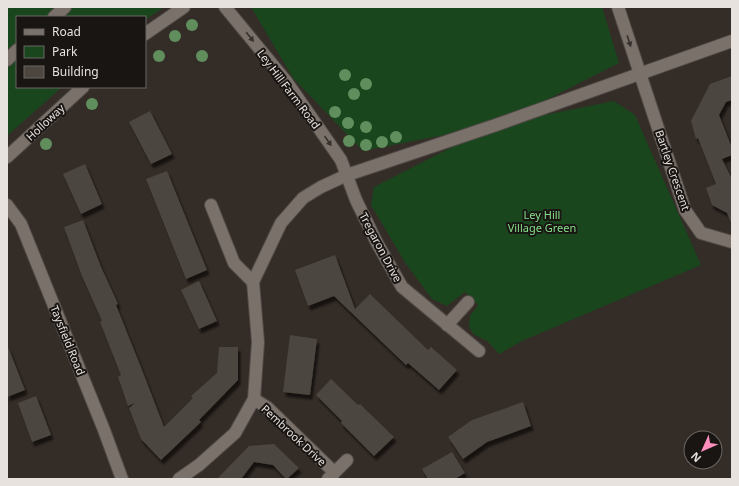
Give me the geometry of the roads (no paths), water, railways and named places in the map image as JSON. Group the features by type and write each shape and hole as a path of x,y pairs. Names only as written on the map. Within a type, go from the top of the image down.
{"street":[{"path":"55,16 65,7"},
{"path":"146,33 184,7"},
{"name":"Ley Hill Farm Road","path":"225,7 286,81 341,160 347,175"},
{"name":"Bartley Crescent","path":"618,7 685,210 701,233 732,242"},
{"path":"178,479 199,465 235,432 254,399 258,342 253,282 281,223 303,198 321,187 347,175 496,125 732,41"},
{"path":"7,60 16,51"},
{"name":"Holloway","path":"9,152 82,88"},
{"name":"Tregaron Drive","path":"347,175 356,200 377,243 402,287 479,351"},
{"name":"Taysfield Road","path":"7,205 21,224 104,430 122,479"},
{"path":"210,205 234,263 253,282"},
{"path":"447,325 468,302"},
{"name":"Pembrook Drive","path":"254,399 268,408 331,475 347,460"}],"park label":[{"name":"Ley Hill Village Green","path":"542,220"}]}
